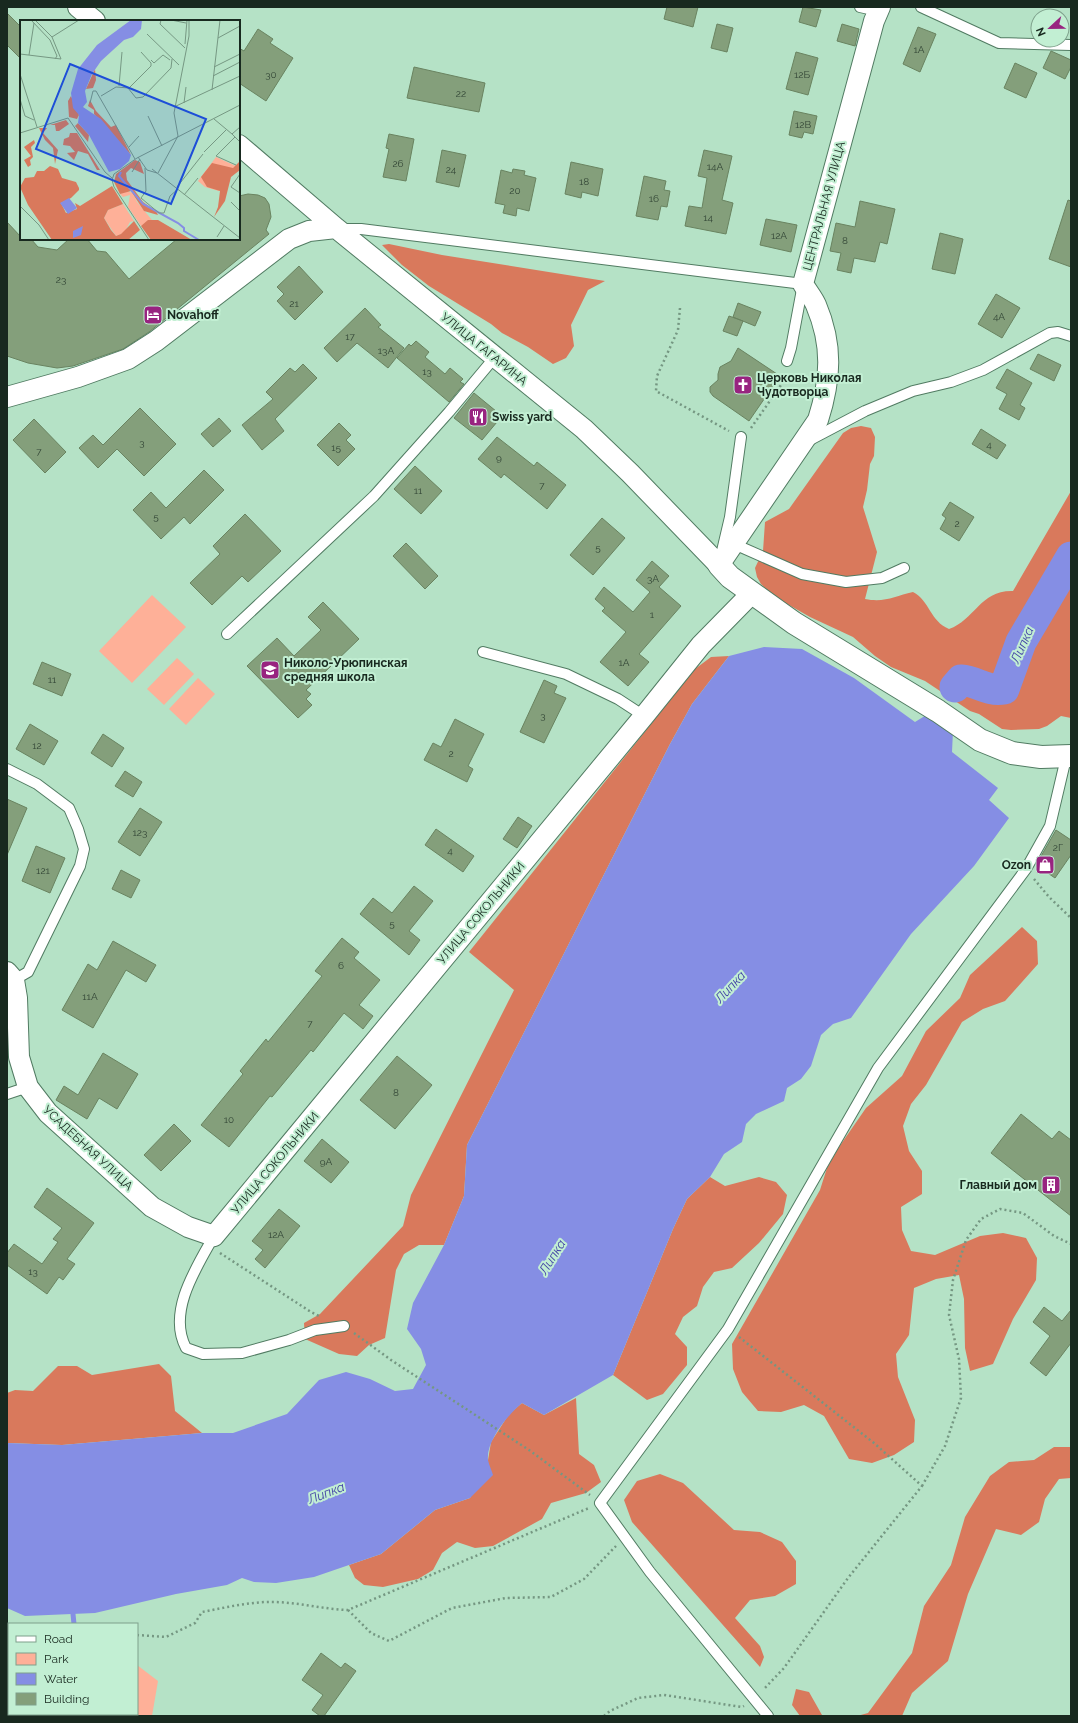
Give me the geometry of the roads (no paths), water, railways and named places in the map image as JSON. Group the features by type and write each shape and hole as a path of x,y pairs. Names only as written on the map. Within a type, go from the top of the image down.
{"street":[{"path":"78,7 94,20"},
{"name":"ЦЕНТРАЛЬНАЯ УЛИЦА","path":"719,565 803,444 818,420 826,396 829,367 826,335 816,304 803,284 872,28 873,8"},
{"name":"УЛИЦА ГАГАРИНА","path":"240,146 336,228 584,430 630,473 719,565"},
{"path":"8,395 78,377 128,359 156,341 289,238 309,231 336,228"},
{"path":"719,565 730,577 794,623 938,711 980,740 1012,753 1041,757 1069,757"},
{"name":"УЛИЦА СОКОЛЬНИКИ","path":"212,1241 701,645 752,593"},
{"name":"УСАДЕБНАЯ УЛИЦА","path":"10,976 17,998 18,1057 28,1087 48,1113 152,1207 212,1241"}],"lane":[{"path":"921,7 999,43 1071,45"},
{"path":"336,228 361,229 803,284 791,348 787,361"},
{"path":"803,444 865,411 913,391 951,382 983,370 1050,333 1058,332 1071,336"},
{"path":"228,634 374,496 449,412 495,357"},
{"path":"719,565 730,517 741,437"},
{"path":"734,544 802,574 846,582 882,578 904,568"},
{"path":"483,652 566,674 618,699 644,716"},
{"path":"768,1716 650,1572 600,1503 728,1329 878,1068 1026,869 1050,826 1069,757"},
{"path":"7,769 37,784 69,808 78,829 84,849 80,866 28,972 10,976"},
{"path":"7,1094 28,1087"},
{"path":"212,1241 191,1277 179,1318 181,1339 186,1348 203,1354 242,1354 289,1340 315,1330 344,1326"}],"water":[{"path":"764,647 802,649 854,678 915,722 928,714 953,731 952,752 998,788 989,800 1009,818 974,866 911,934 851,1018 833,1024 821,1035 811,1066 801,1079 787,1088 784,1101 756,1114 746,1124 742,1142 724,1154 710,1177 687,1199 673,1229 613,1375 544,1415 522,1403 510,1414 490,1445 488,1460 493,1475 470,1498 435,1510 381,1554 314,1577 276,1583 254,1582 242,1578 227,1585 176,1594 95,1613 25,1616 7,1608 7,1443 62,1445 202,1433 233,1433 287,1414 319,1380 346,1372 370,1379 395,1391 413,1389 426,1365 421,1349 407,1329 413,1303 444,1245 464,1196 467,1145 670,744 692,704 729,656"}],"waterway":[{"name":"Липка","path":"955,687 961,680 972,682 987,688 998,690 1004,689 1021,642 1071,557"},
{"path":"73,1614 74,1623"}],"place":[{"name":"Novahoff","path":"153,315"},
{"name":"Церковь Николая Чудотворца","path":"743,385"},
{"name":"Swiss yard","path":"478,417"},
{"name":"Николо-Урюпинская средняя школа","path":"270,670"},
{"name":"Ozon","path":"1045,865"},
{"name":"Главный дом","path":"1051,1185"}]}
